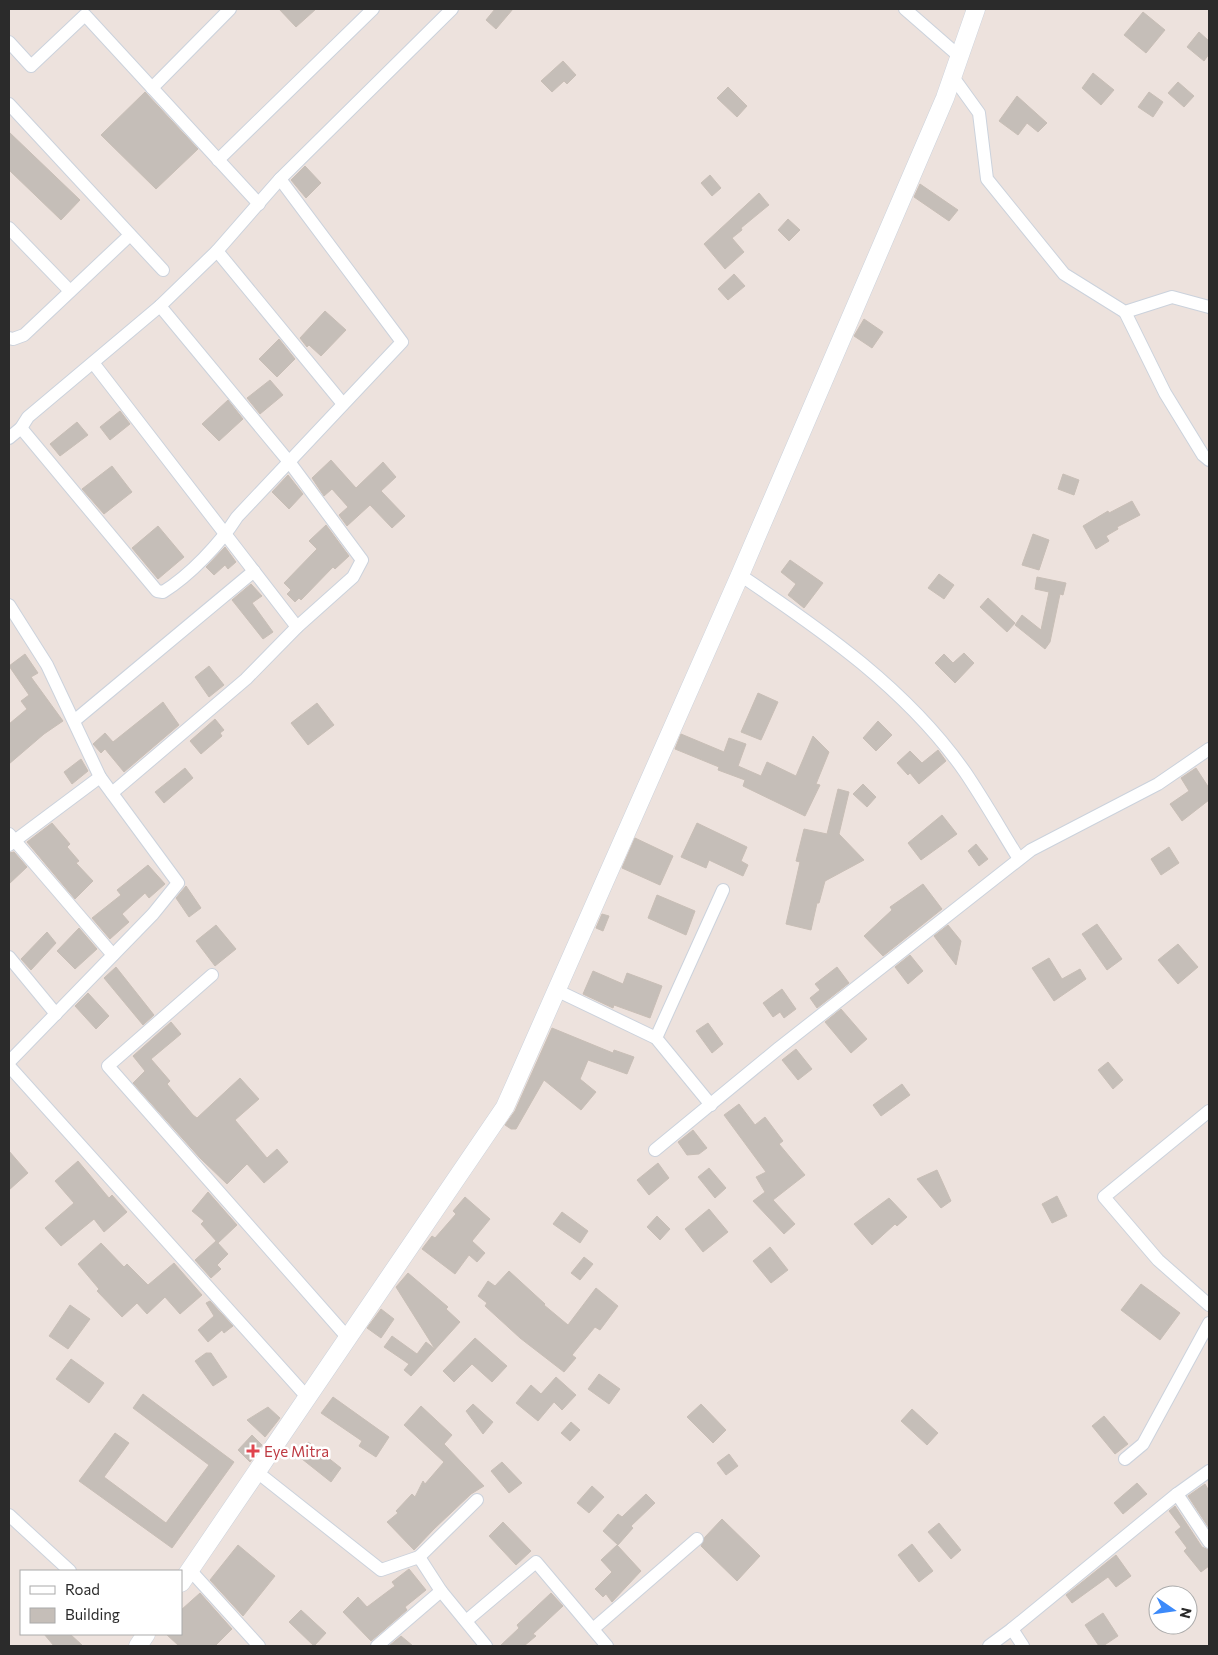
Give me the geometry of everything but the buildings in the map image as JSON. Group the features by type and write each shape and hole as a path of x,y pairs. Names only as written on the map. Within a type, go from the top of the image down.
{"street":[{"path":"152,88 230,9"},
{"path":"9,438 21,428 28,416 94,364 160,306 217,251 280,179 452,9"},
{"path":"905,9 960,57"},
{"path":"259,1646 185,1577 505,1107 740,575 953,76 976,9"},
{"path":"218,160 365,11"},
{"path":"9,42 31,66 88,12 152,88 259,204"},
{"path":"953,76 979,113 986,179 1064,274 1125,312 1165,393 1203,455 1209,460"},
{"path":"9,104 163,270"},
{"path":"21,428 157,591 163,592 175,585 226,535 237,517 290,463 402,342 280,179"},
{"path":"9,228 70,292"},
{"path":"9,338 13,339 24,334 130,235"},
{"path":"217,251 343,404"},
{"path":"1125,312 1172,297 1209,307"},
{"path":"112,793 246,679 297,627 352,577 362,560 290,463 160,306"},
{"path":"94,364 297,627"},
{"path":"74,721 254,570"},
{"path":"740,575 804,618 892,689 932,731 964,772 1019,859"},
{"path":"9,604 47,665 100,777 178,883 153,914 9,1062"},
{"path":"655,1150 711,1106 779,1048 1031,850 1158,784 1209,749"},
{"path":"100,777 10,839 113,955"},
{"path":"656,1038 723,890"},
{"path":"9,957 56,1014"},
{"path":"212,975 108,1066 348,1338"},
{"path":"556,990 656,1038 711,1106"},
{"path":"9,1066 308,1398"},
{"path":"1209,1111 1104,1196 1158,1260 1209,1305"},
{"path":"1125,1459 1143,1444 1209,1323"},
{"path":"989,1646 1177,1494 1209,1471"},
{"path":"257,1472 381,1570 419,1557 477,1500"},
{"path":"1177,1494 1209,1542"},
{"path":"9,1515 69,1570"},
{"path":"593,1628 697,1539"},
{"path":"419,1557 441,1591 486,1646"},
{"path":"466,1621 536,1562 607,1646"},
{"path":"377,1646 441,1591"},
{"path":"1012,1628 1023,1646"}],"place":[{"name":"Eye Mitra","path":"253,1451"}]}
